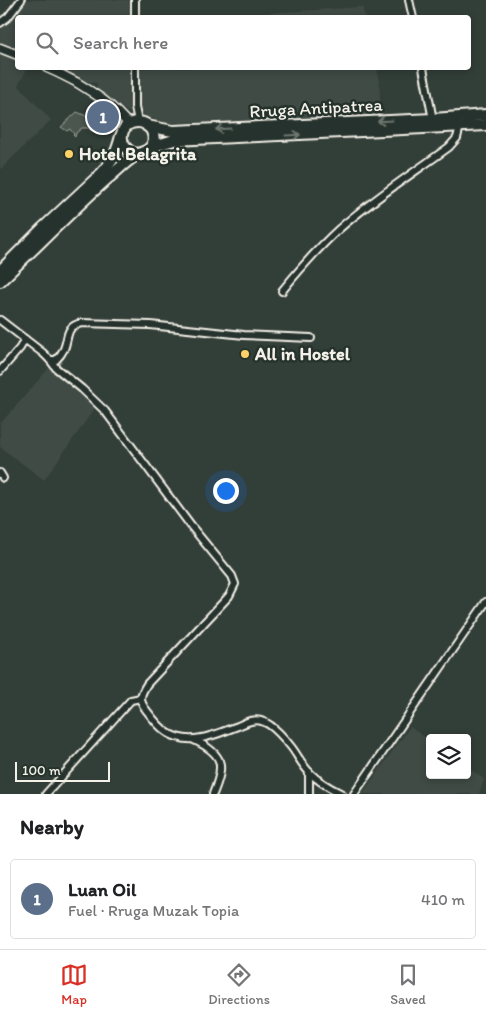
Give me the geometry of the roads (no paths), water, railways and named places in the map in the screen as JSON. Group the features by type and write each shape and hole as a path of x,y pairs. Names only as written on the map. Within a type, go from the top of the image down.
{"main road":[{"name":"Rruga Antipatrea","path":"0,270 137,154 151,147 174,140 433,123 486,116"},
{"name":"Rruga Antipatrea","path":"0,281 107,168 116,152 124,129 138,124 173,131 433,123 460,126 486,124"},
{"path":"138,124 153,134 151,147"},
{"path":"122,136 125,148 137,154"}],"street":[{"path":"0,23 8,17 21,0"},
{"path":"135,0 135,15"},
{"path":"409,0 412,15"},
{"path":"0,48 15,54"},
{"path":"53,70 98,96 120,114 138,124"},
{"path":"135,70 135,107 138,124"},
{"path":"423,70 433,123"},
{"path":"282,291 304,264 339,229 374,201 449,147 458,138 460,126"},
{"path":"0,320 50,360 56,368 105,410 191,526 232,576 235,584 229,596 147,684 142,691 141,698 142,705 167,733 176,737 193,740 206,746 216,755 221,762 221,769 213,794"},
{"path":"50,360 56,360 64,350 68,332 76,324 82,323 150,325 244,335 311,338"},
{"path":"0,371 20,348 25,339"},
{"path":"354,794 486,602"},
{"path":"46,794 132,700 141,698"},
{"path":"193,740 206,738 252,720 264,722 292,747 309,772 330,788 342,794"},
{"path":"309,772 309,794"}],"place":[{"name":"Luan Oil","path":"103,117"},
{"name":"Hotel Belagrita","path":"69,154"},
{"name":"All in Hostel","path":"245,354"}]}
